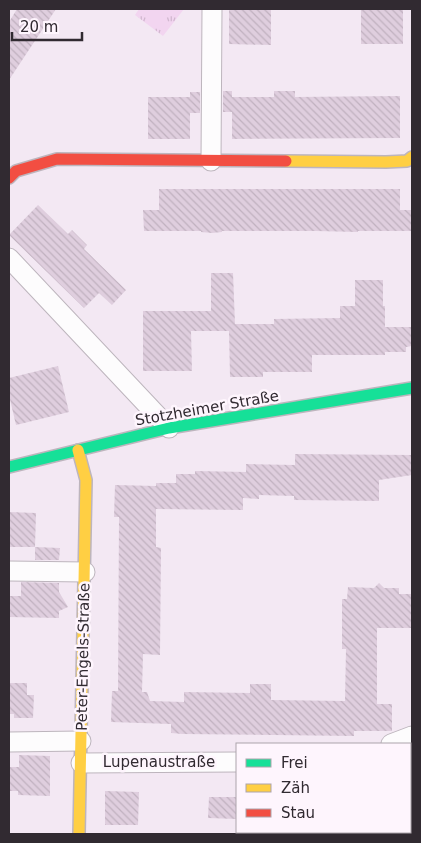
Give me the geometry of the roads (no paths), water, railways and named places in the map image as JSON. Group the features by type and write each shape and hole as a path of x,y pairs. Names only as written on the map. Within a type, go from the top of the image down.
{"street":[{"path":"211,161 212,9"},
{"path":"9,178 16,171 57,159 386,162 408,161 412,157"},
{"path":"9,258 168,428"},
{"name":"Stotzheimer Straße","path":"9,467 168,428 412,388"},
{"name":"Peter-Engels-Straße","path":"78,450 86,480 79,834"},
{"name":"Peter-Engels-Straße","path":"9,571 85,572"},
{"path":"394,743 412,736"},
{"name":"Peter-Engels-Straße","path":"9,742 81,741"},
{"name":"Lupenaustraße","path":"80,763 236,762"}]}
